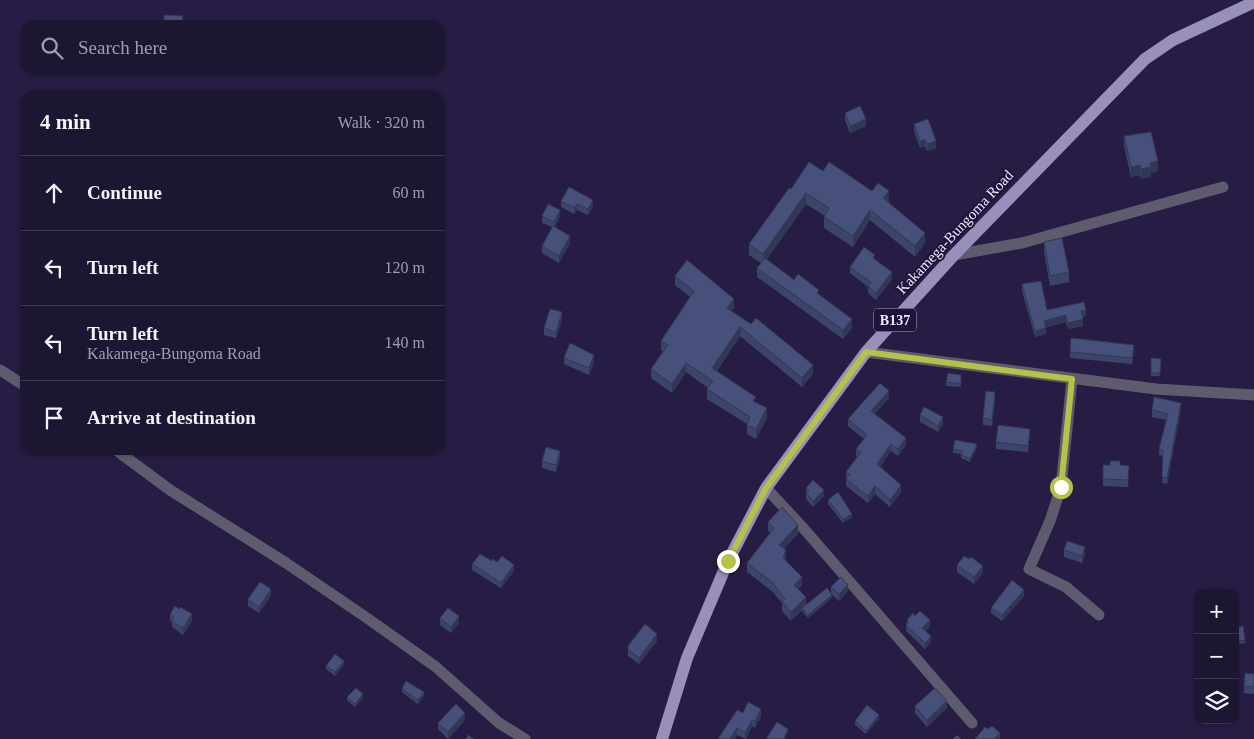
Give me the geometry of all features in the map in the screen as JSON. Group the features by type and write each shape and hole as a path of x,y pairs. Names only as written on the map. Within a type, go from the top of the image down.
{"main road":[{"name":"Kakamega-Bungoma Road","path":"662,739 687,658 728,561 766,488 866,352 954,255 1145,59 1173,40 1254,2"}],"street":[{"path":"954,255 1022,243 1224,187"},
{"path":"866,352 1156,389 1254,396"},
{"path":"0,370 20,383"},
{"path":"1072,379 1061,487 1050,521 1029,569 1066,588 1099,615"},
{"path":"123,455 170,490 286,563 367,618 436,667 499,723 525,739"},
{"path":"766,488 805,530 972,723"}],"building":[{"path":"164,15 183,16 183,20 164,20"},
{"path":"860,106 866,119 850,126 845,113"},
{"path":"928,119 936,141 927,144 925,140 920,141 914,124"},
{"path":"1151,132 1158,161 1150,163 1151,167 1141,169 1140,165 1131,167 1124,136"},
{"path":"809,162 823,171 829,162 872,191 878,183 889,191 883,198 925,233 915,246 870,210 853,236 824,217 829,208 806,193 763,254 749,244"},
{"path":"569,187 593,200 588,209 577,204 574,208 561,201"},
{"path":"548,204 560,210 554,222 542,216"},
{"path":"553,226 570,236 559,256 542,246"},
{"path":"1062,238 1069,272 1050,276 1044,242"},
{"path":"864,247 875,255 873,258 892,272 876,293 868,286 871,282 850,267"},
{"path":"765,258 794,280 798,274 819,290 817,293 852,319 843,330 757,268"},
{"path":"687,260 734,299 727,308 751,324 756,318 813,365 802,378 740,327 712,368 756,397 753,401 767,408 756,429 747,425 750,417 707,389 713,381 686,363 672,384 651,369 668,345 661,341 694,291 675,276"},
{"path":"1041,281 1047,310 1084,302 1086,310 1081,311 1083,319 1068,323 1066,315 1044,321 1046,328 1035,331 1022,284"},
{"path":"550,309 562,312 556,332 544,328"},
{"path":"1071,338 1134,345 1132,358 1070,352"},
{"path":"570,343 594,355 589,368 564,358"},
{"path":"1151,358 1161,359 1160,373 1151,373"},
{"path":"948,373 961,375 961,384 946,382"},
{"path":"880,383 889,391 871,411 906,438 898,449 891,444 877,464 901,485 890,500 875,486 868,496 846,479 850,474 846,472 861,452 856,449 867,435 848,419"},
{"path":"986,391 995,392 992,420 983,418"},
{"path":"1154,397 1181,403 1167,478 1162,477 1163,450 1159,449 1168,414 1152,410"},
{"path":"924,407 943,417 938,426 920,415"},
{"path":"998,425 1030,429 1028,446 996,442"},
{"path":"955,440 977,444 970,459 961,454 963,451 953,449"},
{"path":"546,447 560,451 556,465 542,461"},
{"path":"1110,461 1120,461 1120,465 1129,466 1128,480 1103,479 1103,465 1110,465"},
{"path":"813,480 824,490 813,501 806,493 809,490 806,488"},
{"path":"838,492 852,514 843,519 828,500"},
{"path":"782,507 798,525 779,545 786,550 783,558 802,577 794,585 806,597 791,612 782,602 785,599 773,583 747,563 774,528 768,522"},
{"path":"1067,541 1085,547 1082,556 1064,550"},
{"path":"480,554 497,562 502,556 514,565 501,583 472,564"},
{"path":"964,556 969,559 971,557 983,566 974,577 957,565"},
{"path":"841,577 848,585 839,594 831,587"},
{"path":"1012,580 1024,590 1002,615 991,608"},
{"path":"260,582 271,589 259,607 248,599"},
{"path":"827,588 832,595 808,615 802,608"},
{"path":"175,606 192,614 183,628 172,621 174,617 170,614"},
{"path":"448,608 459,616 451,627 440,618"},
{"path":"920,611 930,620 922,628 931,636 925,643 906,625 909,622 907,620 913,613 915,616"},
{"path":"645,624 657,634 639,658 628,649 628,646"},
{"path":"1243,626 1245,640 1239,641 1239,627"},
{"path":"335,654 344,661 335,672 326,666"},
{"path":"1245,673 1254,674 1254,687 1244,686"},
{"path":"406,681 424,692 418,700 402,689"},
{"path":"356,688 363,694 355,704 347,697"},
{"path":"935,688 947,701 927,720 915,706"},
{"path":"748,702 761,709 755,721 752,720 745,733 737,728 730,739 718,739 737,710 743,713"},
{"path":"456,704 465,713 448,732 438,723"},
{"path":"867,705 879,715 866,731 855,721"},
{"path":"777,722 788,729 784,739 766,739"},
{"path":"992,726 1000,733 994,739 975,739 985,727 988,729"},
{"path":"468,735 474,739 466,739"},
{"path":"957,735 961,739 953,739"}],"route":[{"path":"728,561 766,488 866,352 1072,379 1067,444 1061,487"}]}
